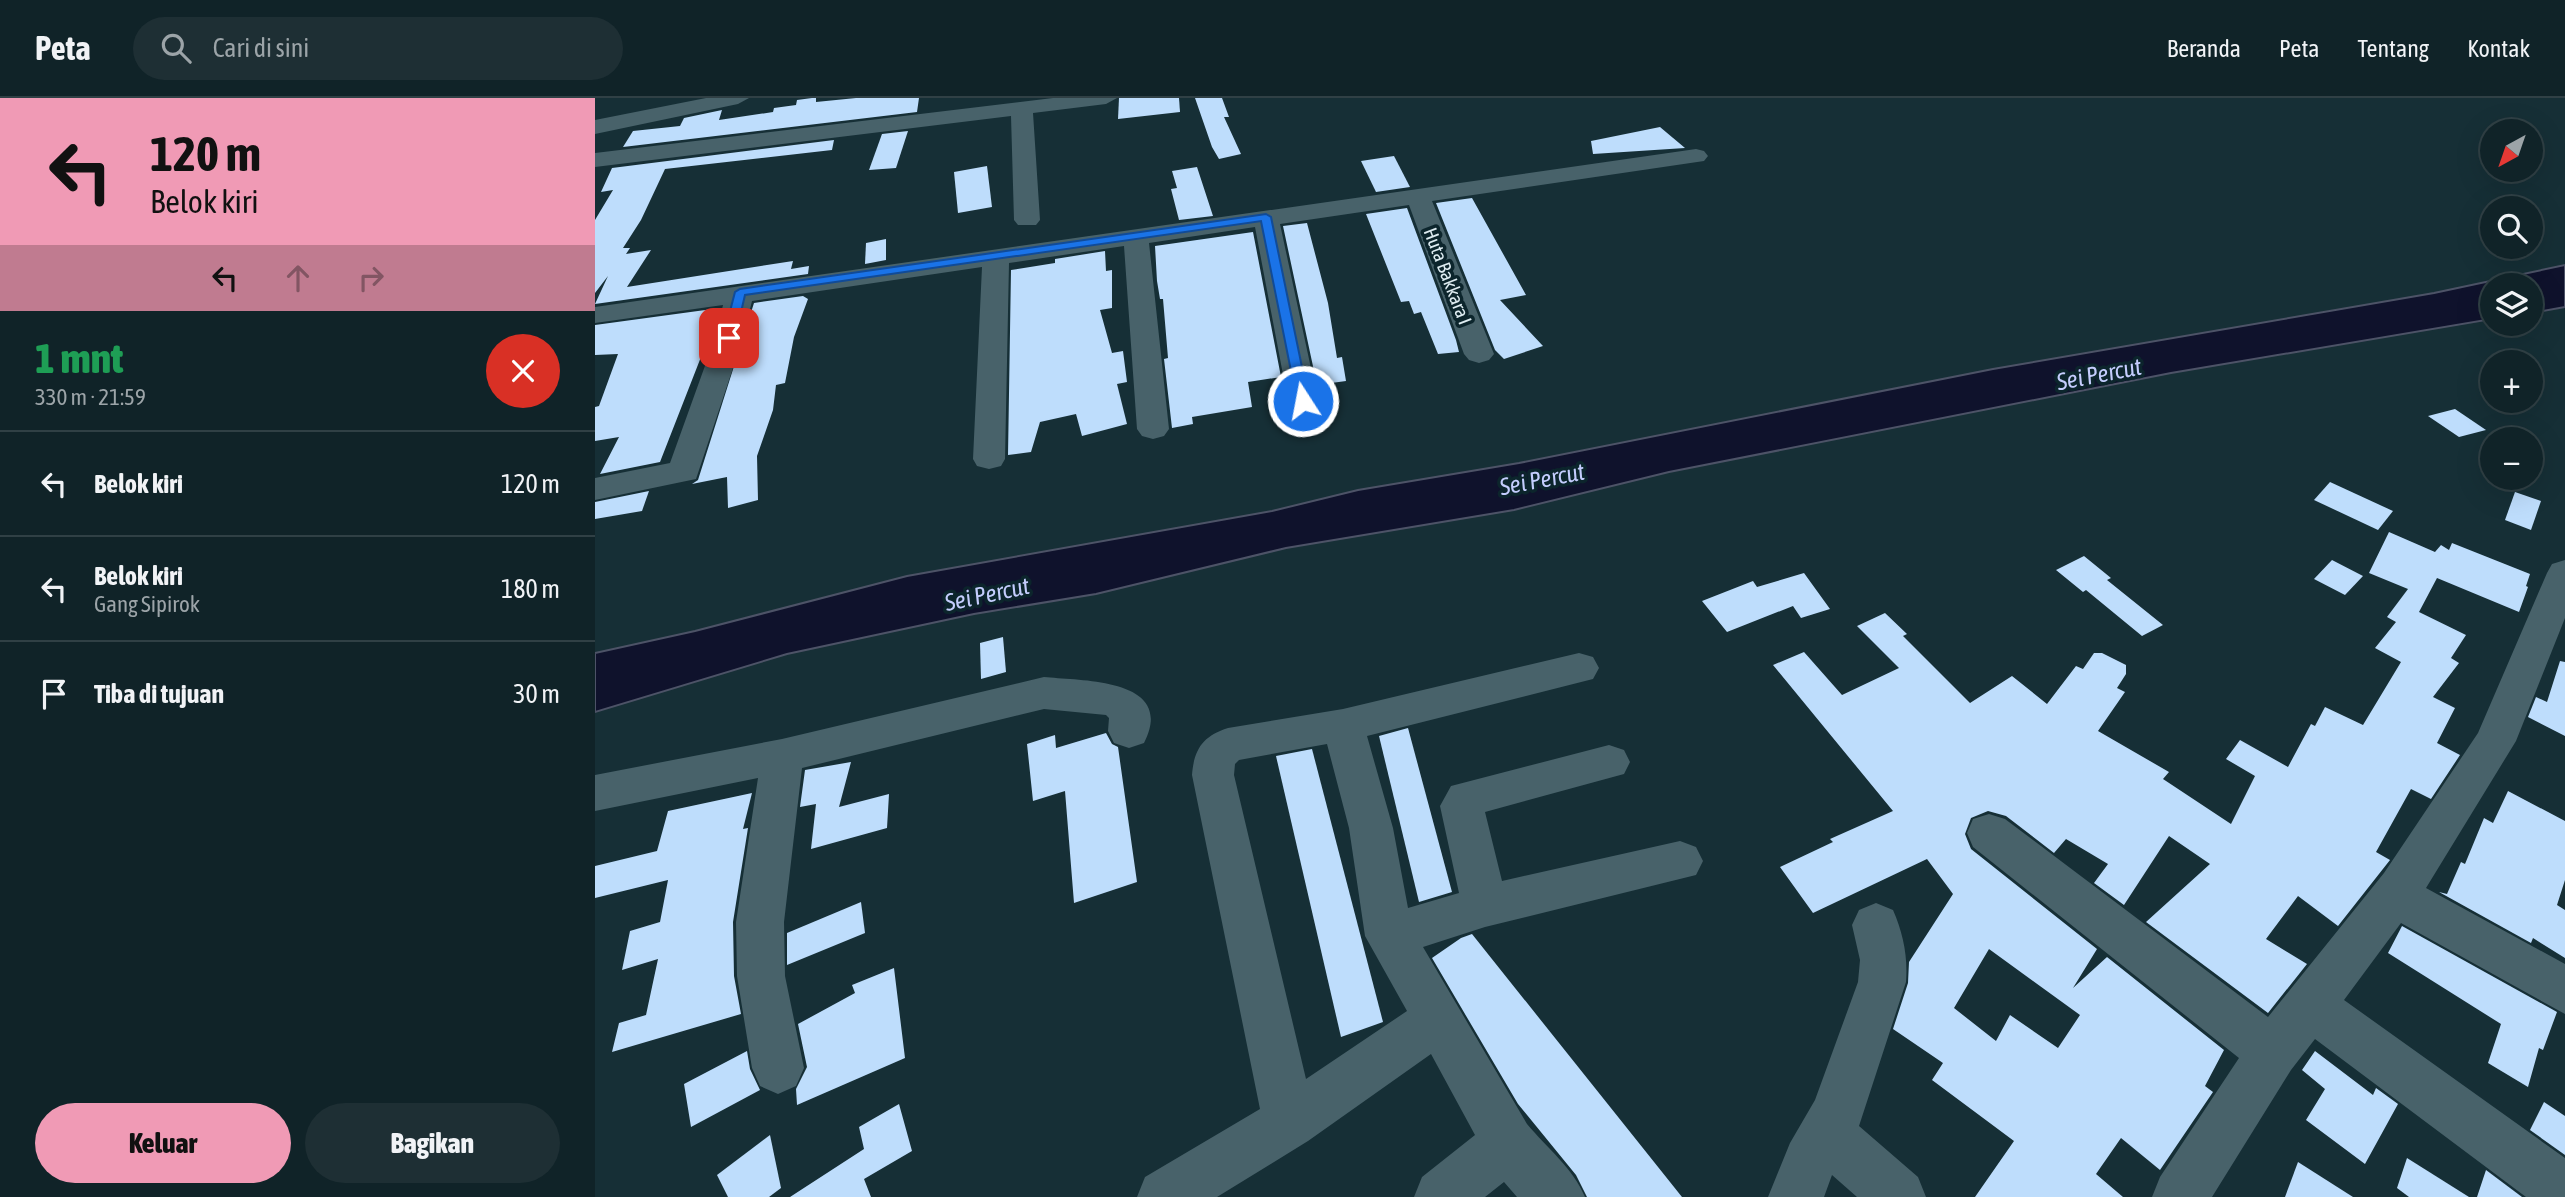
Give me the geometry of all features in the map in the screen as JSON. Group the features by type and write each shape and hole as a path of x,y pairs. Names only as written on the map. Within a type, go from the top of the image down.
{"street":[{"path":"595,127 738,98"},
{"path":"595,181 603,159 870,117 1022,108 1106,98"},
{"path":"1022,108 1027,220"},
{"path":"595,315 1696,156"},
{"name":"Huta Bakkara I","path":"1418,197 1479,354"},
{"path":"1266,217 1303,401"},
{"path":"1136,237 1153,429"},
{"path":"989,458 996,256"},
{"path":"595,489 684,471 729,338 740,292"},
{"path":"2180,1197 2273,1052 2394,894 2495,741 2565,573"},
{"path":"1289,1122 1213,775 1214,757 1228,745 1343,725 1579,668"},
{"path":"595,793 782,756 1044,693 1116,700 1130,713 1129,731"},
{"path":"1343,725 1371,828 1389,936 1439,1018 1508,1143 1529,1170 1557,1197"},
{"path":"778,1068 761,976 760,922 782,756"},
{"path":"1485,906 1462,806 1466,799 1609,762"},
{"path":"1989,833 2273,1052"},
{"path":"1389,936 1485,906 1680,862"},
{"path":"2394,894 2565,989"},
{"path":"1796,1197 1808,1163 1839,1109 1845,1082 1882,982 1884,960 1876,925"},
{"path":"2310,1005 2565,1192"},
{"path":"1165,1197 1289,1122 1439,1018"},
{"path":"1826,1132 1898,1197"},
{"path":"1442,1197 1508,1143"}],"water":[{"name":"Sei Percut","path":"2565,265 2565,307 2543,311 2543,273 2528,273"},
{"name":"Sei Percut","path":"2480,283 2480,321 2171,373 1669,472 1514,510 1286,548 1096,594 974,614 787,654 595,712 595,653 695,631 907,576 1272,511 1358,490 1519,463 1993,369"}],"building":[{"path":"816,98 816,102 856,98 919,98 917,112 623,147 633,131 680,126 684,118 722,110 719,120 773,112 774,108 796,105 797,100"},
{"path":"1119,98 1179,98 1180,112 1118,119"},
{"path":"1195,98 1222,98 1229,117 1224,117 1241,154 1219,159 1212,147"},
{"path":"1660,127 1685,148 1593,154 1591,141"},
{"path":"908,131 896,168 869,170 882,134"},
{"path":"834,140 832,150 665,169 641,220 623,248 630,248 626,254 651,250 627,287 793,261 791,269 809,266 808,274 595,304 608,276 595,293 595,220 613,190 601,192 612,168"},
{"path":"1394,156 1410,187 1376,192 1361,161"},
{"path":"987,166 992,207 958,213 954,172"},
{"path":"1197,167 1213,216 1179,220 1171,189 1177,188 1172,171"},
{"path":"1472,198 1526,295 1500,300 1543,346 1504,359 1495,350 1436,203"},
{"path":"1407,208 1459,352 1438,354 1421,312 1414,314 1409,301 1401,302 1366,214"},
{"path":"1307,223 1328,303 1337,358 1342,357 1346,381 1317,385 1283,226"},
{"path":"1253,232 1281,377 1248,382 1252,407 1192,417 1193,424 1172,428 1164,359 1168,358 1163,299 1160,299 1157,281 1155,246"},
{"path":"886,239 886,260 865,264 866,243"},
{"path":"1105,251 1106,271 1112,270 1112,308 1100,310 1112,353 1123,351 1127,382 1117,384 1127,424 1082,436 1076,414 1040,422 1031,452 1008,455 1011,270"},
{"path":"803,296 808,299 794,337 785,383 776,385 773,410 757,456 758,500 728,508 727,477 692,484 698,480 754,303"},
{"path":"720,308 705,359 701,357 660,462 600,474 619,437 595,441 595,407 599,406 618,354 595,355 595,325"},
{"path":"2455,409 2482,427 2480,432 2459,437 2428,416"},
{"path":"2330,482 2393,511 2378,530 2314,500"},
{"path":"649,491 642,511 595,519 595,502"},
{"path":"2515,492 2541,501 2531,530 2505,520"},
{"path":"2389,532 2435,552 2441,545 2449,550 2452,543 2530,574 2519,612 2437,578 2419,612 2466,635 2451,658 2459,663 2433,697 2455,708 2437,743 2460,755 2431,799 2411,789 2376,852 2390,860 2338,926 2298,896 2266,939 2307,964 2268,1013 2146,922 2210,864 2169,836 2124,905 2094,883 2108,864 2066,839 2054,853 2006,816 1988,811 1971,818 1965,834 1971,849 2097,949 2073,988 2107,957 2224,1050 2205,1086 2213,1092 2160,1170 2121,1138 2096,1174 2123,1197 1975,1197 2014,1141 1932,1080 1943,1063 1893,1029 1908,983 1909,962 1953,894 1927,859 1813,913 1780,867 1833,842 1830,839 1893,811 1773,665 1804,652 1842,695 1899,668 1857,626 1885,613 1907,634 1903,636 1970,703 2012,676 2047,704 2076,666 2083,669 2094,653 2102,653 2126,665 2126,674 2117,688 2125,692 2098,731 2169,772 2163,779 2231,824 2255,776 2226,759 2240,740 2288,767 2311,724 2315,726 2325,707 2363,725 2401,662 2375,648 2396,622 2387,617 2408,589 2369,573","holes":["1989,949 2080,1015 2058,1048 2010,1015 1996,1041 1954,1008"]},
{"path":"2084,556 2111,578 2107,580 2163,625 2142,636 2086,590 2083,592 2056,570"},
{"path":"2332,560 2363,576 2345,595 2314,579"},
{"path":"1804,573 1830,609 1801,618 1793,606 1727,632 1702,601 1753,581 1757,587"},
{"path":"1003,637 1006,672 981,679 980,643"},
{"path":"2560,661 2565,662 2565,736 2528,717 2536,697 2547,702"},
{"path":"1408,728 1452,892 1419,902 1379,736"},
{"path":"1106,733 1112,744 1118,747 1137,882 1074,903 1065,791 1033,801 1027,744 1055,735 1056,748"},
{"path":"1312,749 1383,1022 1341,1037 1276,756"},
{"path":"851,762 839,807 889,794 887,828 811,849 816,804 800,807 805,770"},
{"path":"2508,791 2565,821 2565,880 2557,905 2565,910 2565,958 2533,938 2531,943 2439,892 2447,894 2461,862 2465,864 2484,818 2493,823"},
{"path":"752,793 743,829 748,828 733,922 734,976 741,1014 612,1052 619,1023 646,1015 658,959 622,970 630,931 660,922 668,880 595,898 595,866 657,851 668,811"},
{"path":"861,902 865,933 787,965 787,933"},
{"path":"2402,926 2557,1012 2543,1050 2539,1048 2528,1087 2488,1063 2501,1024 2388,953"},
{"path":"1472,934 1682,1197 1587,1197 1576,1175 1518,1104 1432,958 1461,938"},
{"path":"894,968 905,1058 797,1105 796,1089 807,1067 798,1024 855,993 852,985"},
{"path":"747,1051 750,1069 760,1090 691,1127 684,1084"},
{"path":"2315,1051 2373,1095 2376,1088 2398,1104 2365,1164 2306,1120 2325,1089 2302,1070"},
{"path":"2544,1102 2565,1116 2565,1155 2530,1130"},
{"path":"899,1104 912,1151 864,1179 871,1197 790,1197 864,1149 859,1127"},
{"path":"770,1135 781,1188 769,1197 728,1197 717,1175"},
{"path":"2407,1158 2469,1197 2409,1197 2397,1188"},
{"path":"2298,1162 2353,1197 2285,1197"},
{"path":"2486,1170 2522,1197 2477,1197"}],"route":[{"path":"729,338 740,292 1266,217 1303,401"}]}
